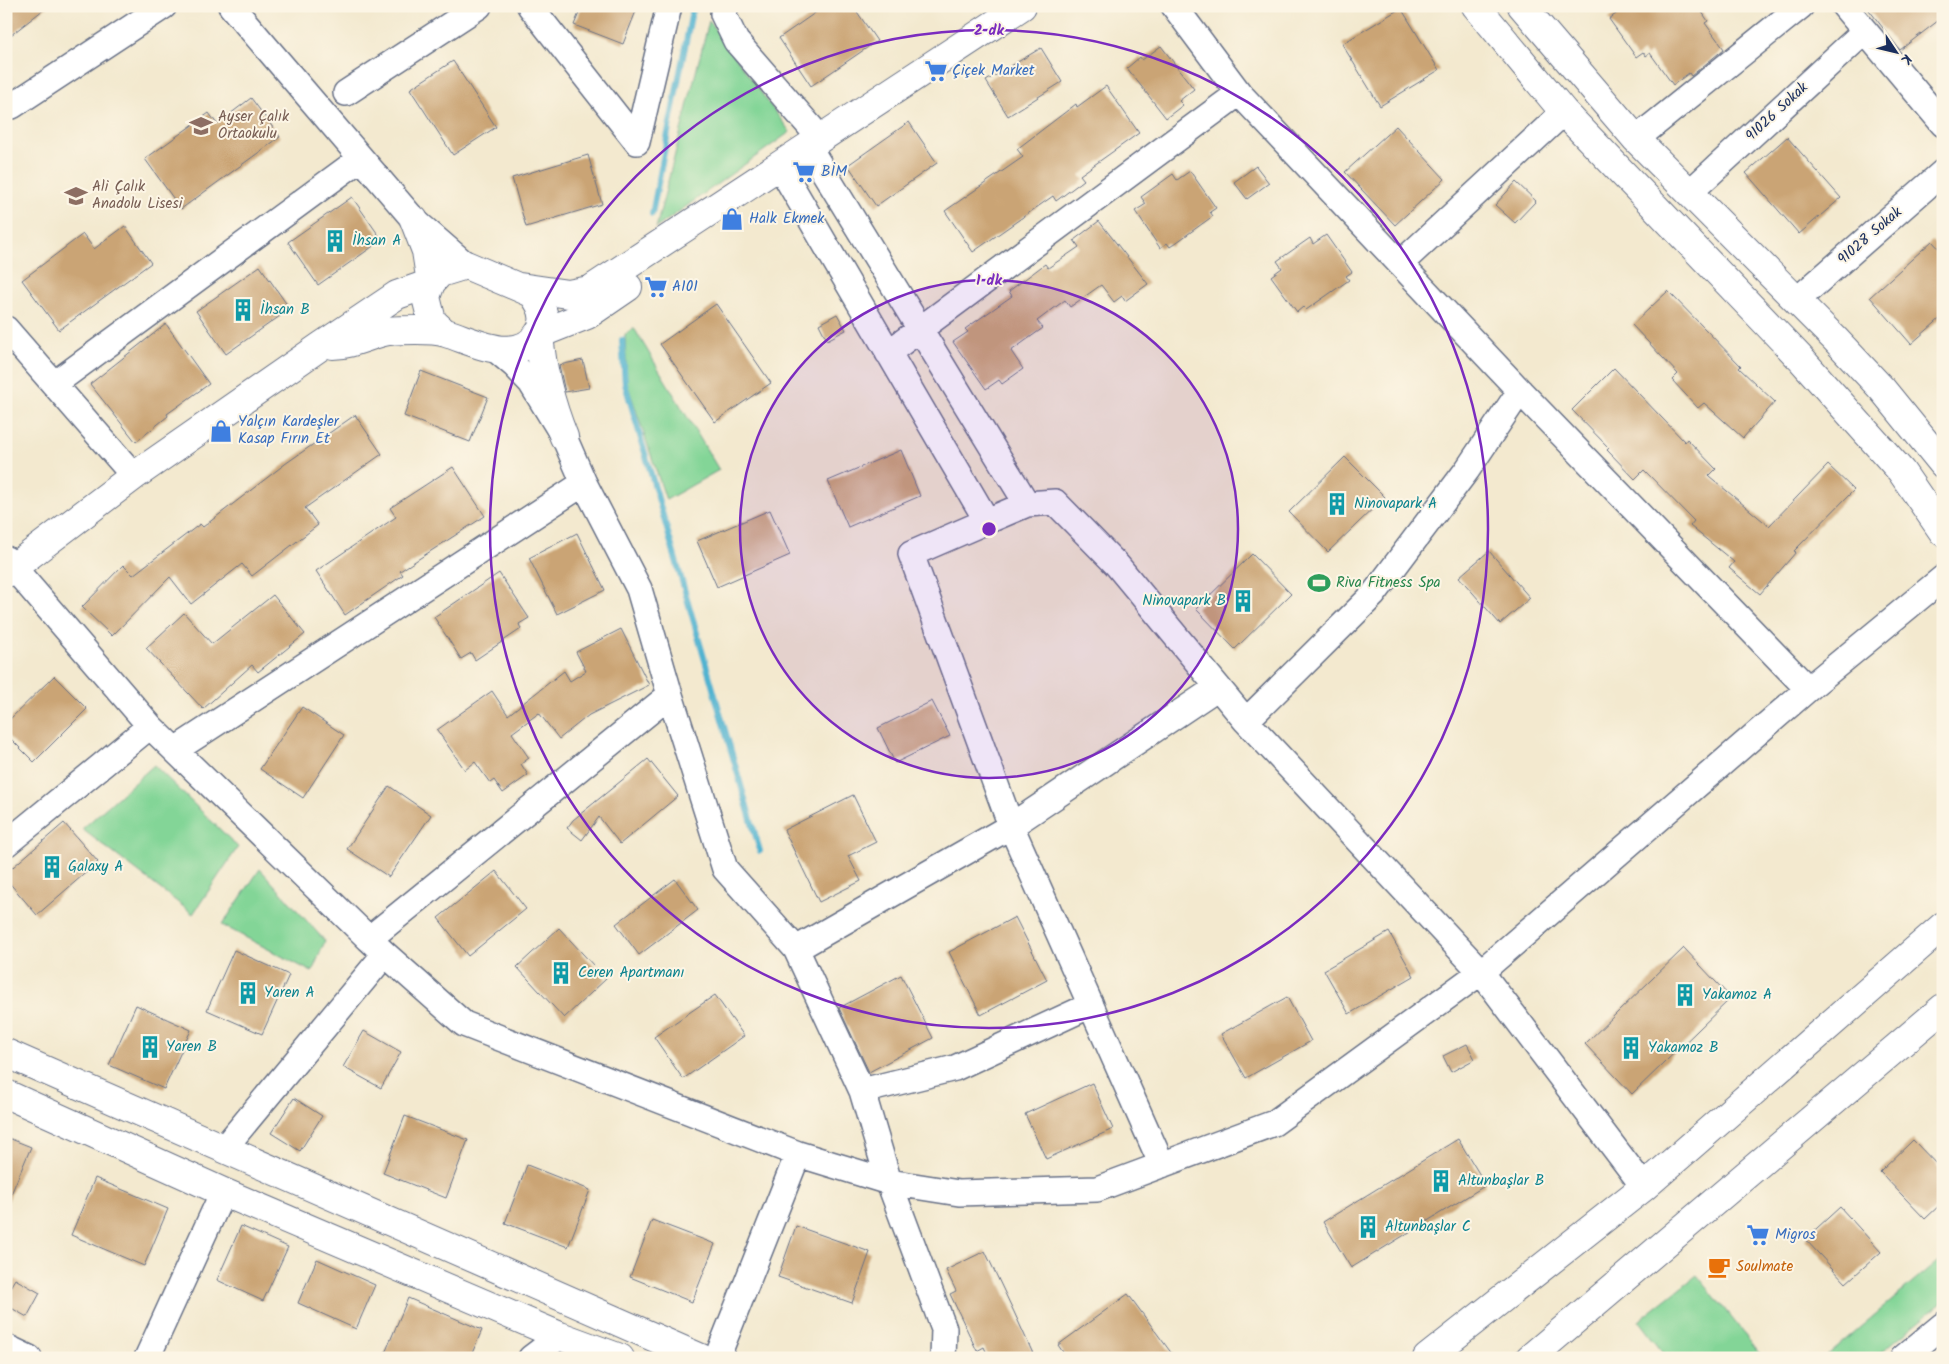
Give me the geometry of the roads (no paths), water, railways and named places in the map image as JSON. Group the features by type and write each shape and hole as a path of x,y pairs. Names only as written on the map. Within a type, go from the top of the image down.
{"street":[{"path":"8,105 164,6"},
{"path":"231,6 414,220 466,265 520,287 532,293 540,302 544,314 543,326 539,334 540,352 555,414 584,483 639,589 670,695 725,868 796,949 862,1092 889,1182 944,1329 943,1358"},
{"path":"346,93 478,6"},
{"path":"530,6 638,142 669,6"},
{"path":"726,6 723,14 736,41 814,142 920,330 1027,504"},
{"path":"520,287 568,294 590,290 1022,6"},
{"path":"1174,6 1238,93 1520,391 1808,689"},
{"path":"1476,6 1564,112 1800,358 1901,471 1943,532"},
{"path":"1522,6 1636,140 1797,300 1882,389 1943,464"},
{"path":"1636,140 1801,6"},
{"path":"1844,6 1943,124"},
{"name":"91026 Sokak","path":"1689,193 1865,31"},
{"path":"888,353 1238,93"},
{"path":"1400,264 1564,112"},
{"path":"54,384 360,159"},
{"path":"322,346 342,345 388,331 444,332 508,351 523,348 539,334 587,315 664,263 779,165"},
{"path":"779,165 987,522"},
{"name":"91028 Sokak","path":"1797,300 1943,172"},
{"path":"414,220 426,251 431,283"},
{"path":"444,332 432,321 426,297 431,283 440,273 466,265"},
{"path":"431,283 397,295 134,476 9,566 150,726 377,946 464,1024 798,1154 889,1182 959,1192 1097,1189 1274,1123 1481,972 1808,689 1943,578"},
{"path":"6,329 134,476"},
{"path":"494,348 531,383 564,437"},
{"path":"1246,720 1373,595 1467,470 1520,391"},
{"path":"175,750 584,483"},
{"path":"1162,1165 1011,826 912,554 1027,504 1055,502 1117,565 1246,720 1481,972 1644,1187"},
{"path":"796,949 1011,826 1218,688"},
{"path":"225,1147 377,946 670,695"},
{"path":"6,844 150,726"},
{"path":"1426,1358 1644,1187 1943,926"},
{"path":"862,1092 955,1068 1091,1005"},
{"path":"1530,1358 1943,1008"},
{"path":"6,1052 701,1358"},
{"path":"6,1094 224,1192 560,1336 620,1358"},
{"path":"717,1358 798,1154"},
{"path":"148,1358 224,1192"},
{"path":"1903,1358 1943,1325"},
{"path":"531,1358 560,1336"},
{"path":"6,1347 29,1358"}],"waterway":[{"path":"652,214 693,6"},
{"path":"622,340 625,384 760,851"}],"place":[{"name":"Çiçek Market","path":"936,71"},
{"name":"Ayser Çalık Ortaokulu","path":"201,126"},
{"name":"BİM","path":"804,172"},
{"name":"Ali Çalık Anadolu Lisesi","path":"76,196"},
{"name":"Halk Ekmek","path":"732,219"},
{"name":"İhsan A","path":"335,241"},
{"name":"A101","path":"656,287"},
{"name":"İhsan B","path":"243,310"},
{"name":"Yalçın Kardeşler Kasap Fırın Et","path":"221,431"},
{"name":"Ninovapark A","path":"1337,504"},
{"name":"Riva Fitness Spa","path":"1319,583"},
{"name":"Ninovapark B","path":"1243,601"},
{"name":"Galaxy A","path":"52,867"},
{"name":"Ceren Apartmanı","path":"561,973"},
{"name":"Yaren A","path":"248,993"},
{"name":"Yakamoz A","path":"1685,995"},
{"name":"Yaren B","path":"150,1047"},
{"name":"Yakamoz B","path":"1631,1048"},
{"name":"Altunbaşlar B","path":"1441,1181"},
{"name":"Altunbaşlar C","path":"1368,1227"},
{"name":"Migros","path":"1758,1235"},
{"name":"Soulmate","path":"1719,1267"}]}
